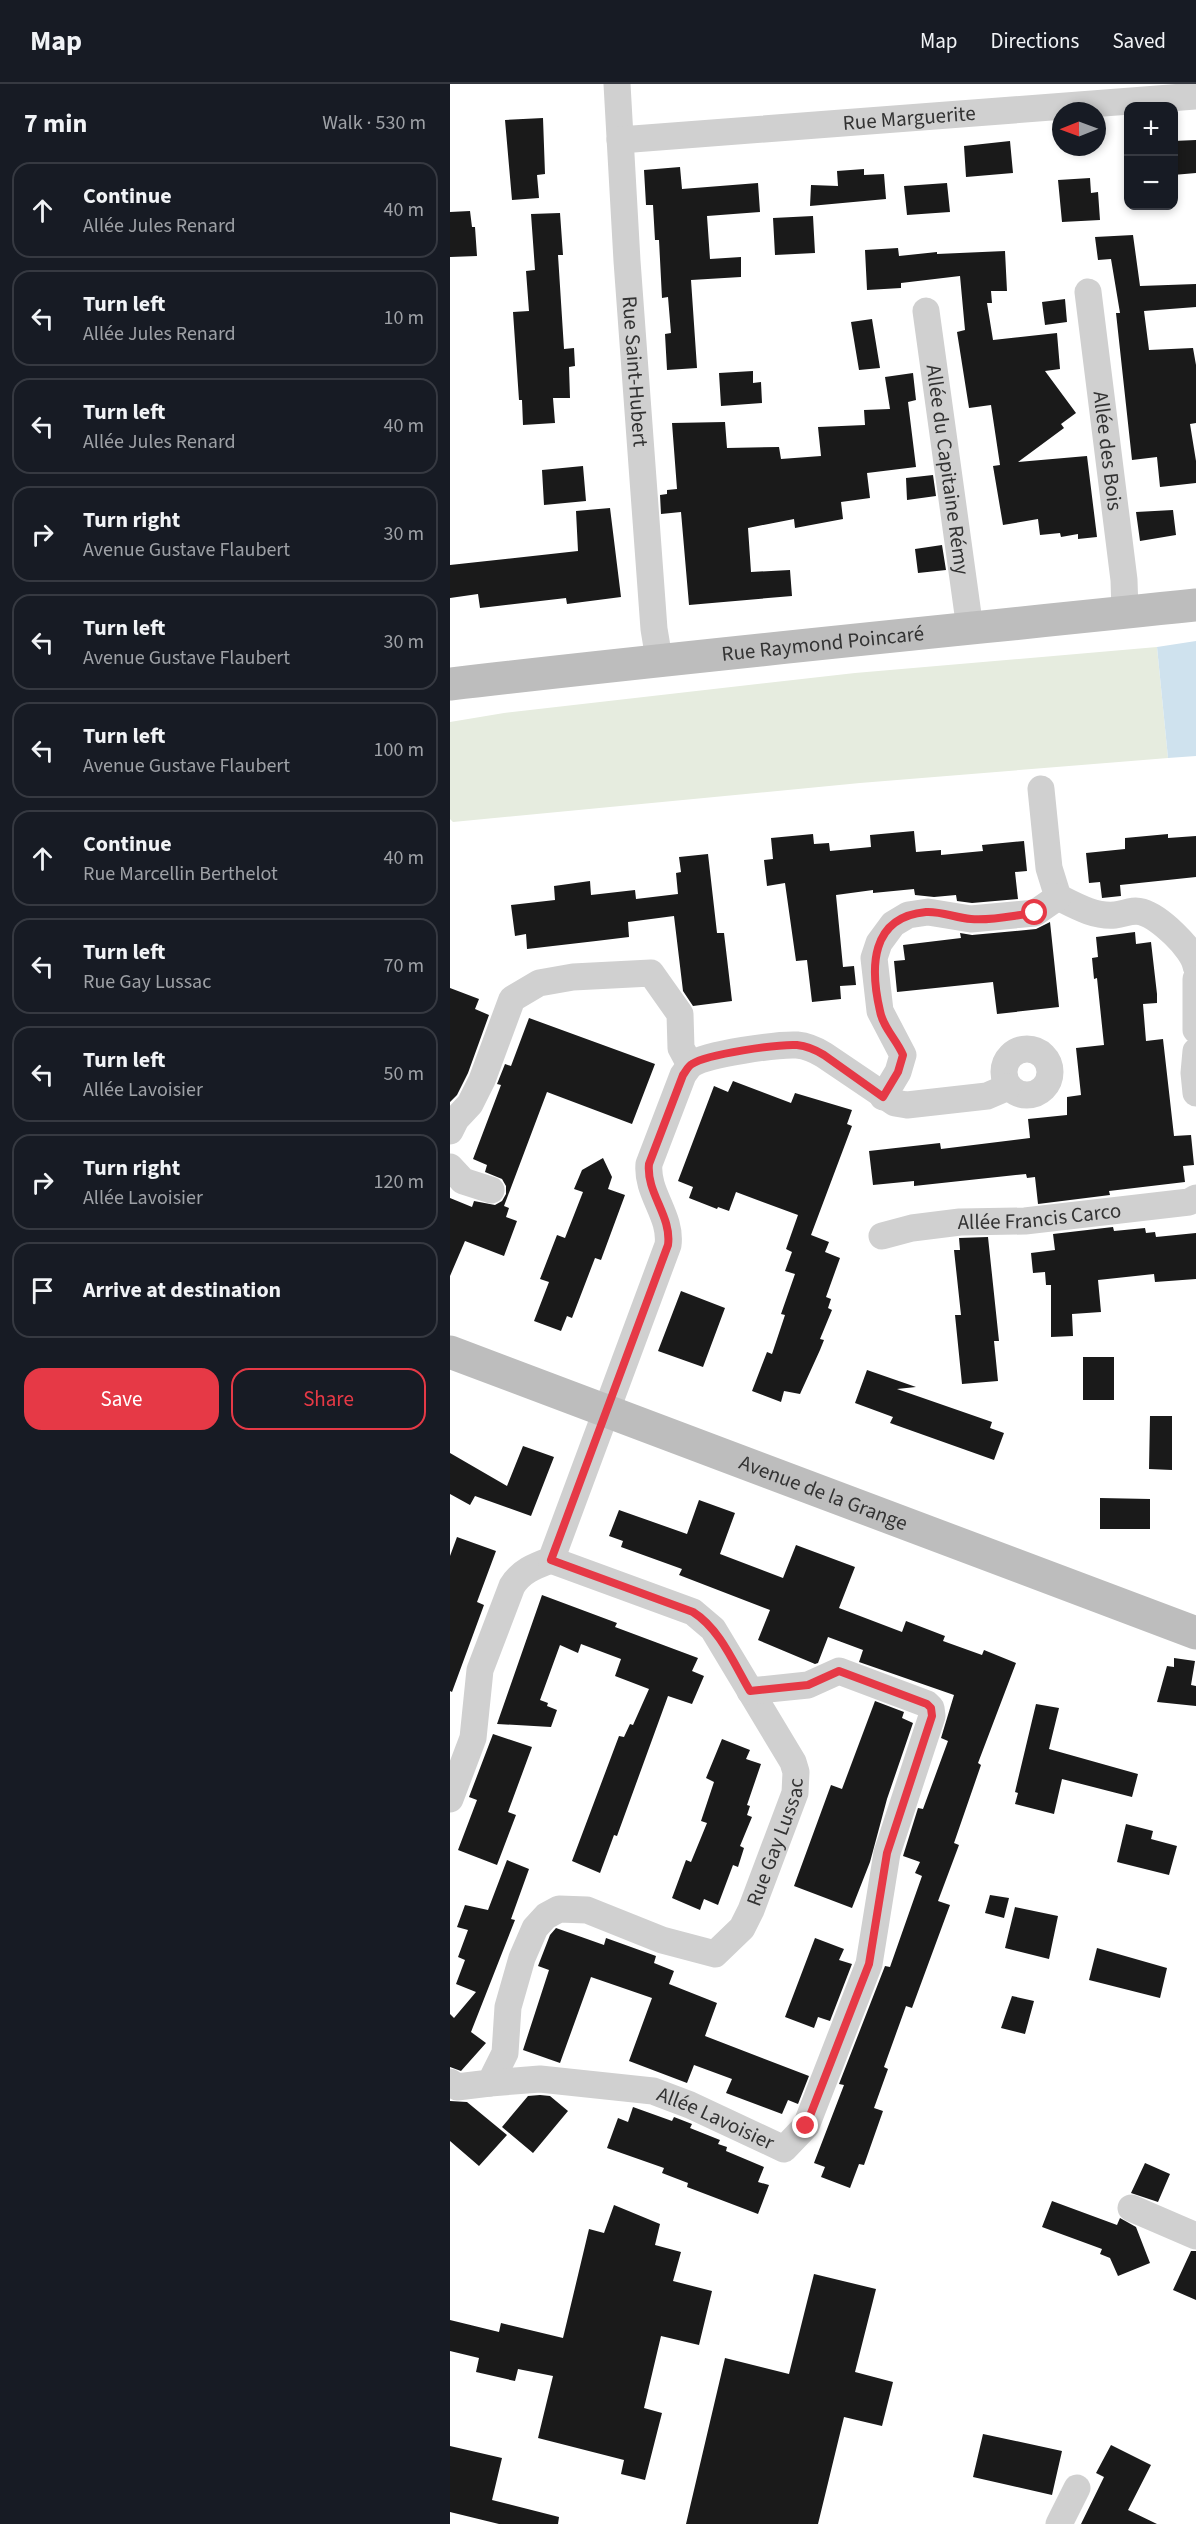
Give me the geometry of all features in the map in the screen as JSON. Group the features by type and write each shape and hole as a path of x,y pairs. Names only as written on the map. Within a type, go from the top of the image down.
{"street":[{"name":"Rue Saint-Hubert","path":"617,84 629,296 654,629 659,659"},
{"name":"Rue Marguerite","path":"620,140 1196,96"},
{"name":"Allée des Bois","path":"1088,292 1124,580 1125,612"},
{"name":"Allée du Capitaine Rémy","path":"926,311 970,629"},
{"name":"Rue Raymond Poincaré","path":"450,684 659,659 1196,605"},
{"path":"1041,789 1049,868 1059,897 1099,914 1116,915 1134,910 1144,912 1185,942 1195,957 1196,966"},
{"path":"883,1097 898,1072 903,1055 880,1011 874,958 879,942 893,924 908,915 928,912 972,919 1035,913 1059,897"},
{"path":"450,1131 456,1119 470,1104 482,1080 512,999 539,983 573,977 651,973 680,1014 681,1048 690,1065"},
{"path":"1196,979 1196,1030"},
{"path":"450,1799 473,1738 480,1670 512,1586 524,1572 551,1560 668,1245 669,1235 666,1223 648,1178 649,1164 683,1075 690,1065 703,1059 738,1052 797,1045 813,1049 824,1055 894,1103 907,1105 987,1096 1008,1087"},
{"path":"1196,1051 1194,1073 1196,1093"},
{"path":"450,1167 463,1181 491,1190"},
{"name":"Allée Francis Carco","path":"882,1236 912,1228 960,1222 1025,1221 1189,1202 1196,1198"},
{"name":"Avenue de la Grange","path":"450,1352 1196,1633"},
{"name":"Rue Gay Lussac","path":"490,2083 505,2053 508,2007 522,1958 535,1928 552,1912 559,1909 587,1911 662,1940 715,1954 742,1928 751,1910 797,1783 793,1762 713,1629 704,1619 693,1612 551,1560"},
{"name":"Allée Lavoisier","path":"490,2083 540,2079 653,2091 690,2105 784,2149 806,2126 869,1964 887,1853 932,1716 931,1708 927,1704 839,1671 808,1685 750,1691"},
{"path":"450,2082 457,2087 490,2083"},
{"path":"1131,2208 1196,2235"},
{"path":"1059,2524 1077,2488"}],"shaded area":[{"path":"1157,647 1168,758 860,783 453,822 450,819 450,722 504,713 855,673"}],"water":[{"path":"1196,641 1196,756 1168,758 1157,647"}],"building":[{"path":"543,118 545,174 537,175 539,198 512,200 505,120"},
{"path":"1196,140 1196,173 1178,175 1178,141"},
{"path":"1010,141 1013,173 966,177 964,146"},
{"path":"680,167 682,189 758,183 760,212 707,216 710,259 741,257 741,277 691,280 697,368 667,370 665,334 671,333 668,297 662,298 659,240 655,240 653,205 646,205 644,170"},
{"path":"864,169 864,175 884,174 886,199 810,206 811,185 838,186 837,171"},
{"path":"1090,178 1091,193 1098,192 1100,220 1062,222 1058,180"},
{"path":"947,183 950,212 907,215 904,186"},
{"path":"470,211 472,227 475,227 477,256 450,257 450,212"},
{"path":"560,213 563,255 558,255 564,349 574,348 575,366 569,367 570,398 553,398 555,423 523,425 513,312 529,311 526,271 535,270 531,214"},
{"path":"813,216 815,253 775,255 773,218"},
{"path":"1133,235 1140,286 1196,284 1196,307 1144,311 1149,350 1193,348 1196,365 1196,423 1190,424 1196,461 1196,483 1160,487 1157,457 1132,460 1116,313 1120,313 1111,259 1098,260 1095,237"},
{"path":"898,248 899,256 937,252 937,254 1005,251 1007,291 991,291 992,303 987,303 993,340 1057,333 1060,369 1045,371 1076,413 1061,424 1064,428 1018,462 1087,456 1097,537 1078,539 1078,534 1061,537 1060,533 1040,535 1038,519 1003,525 993,466 1000,465 991,405 969,408 957,332 965,330 960,276 901,283 901,288 867,290 865,250"},
{"path":"1065,299 1067,322 1045,325 1042,302"},
{"path":"872,319 880,368 859,370 851,322"},
{"path":"753,371 753,383 761,382 762,403 721,406 719,373"},
{"path":"913,373 916,400 908,402 916,467 867,473 870,498 841,502 843,519 795,528 794,519 748,528 751,572 790,570 792,596 689,605 681,512 661,514 660,495 667,494 667,490 677,489 672,423 725,422 727,448 779,447 781,459 821,456 818,427 865,425 864,410 890,409 885,377"},
{"path":"583,466 586,501 544,505 542,470"},
{"path":"933,475 936,496 907,500 906,478"},
{"path":"610,508 621,597 567,604 566,598 480,608 478,594 450,598 450,565 578,551 576,511"},
{"path":"1173,510 1176,535 1140,541 1136,512"},
{"path":"942,545 946,570 918,573 915,549"},
{"path":"914,831 916,852 941,850 941,855 983,851 982,845 1024,841 1027,871 1015,872 1018,899 972,903 957,901 956,895 934,897 915,895 914,889 873,893 873,890 836,895 843,967 854,966 856,985 840,986 841,999 812,1002 807,960 796,961 785,883 767,886 764,860 773,859 771,838 813,834 814,844 829,843 830,851 871,847 870,835"},
{"path":"1168,834 1168,838 1196,836 1196,877 1120,885 1121,896 1102,898 1100,882 1089,883 1086,853 1125,849 1125,838"},
{"path":"708,854 717,933 724,933 732,1001 693,1006 683,991 674,916 628,922 629,937 527,949 526,934 515,936 511,905 555,900 554,886 590,881 591,895 635,890 636,899 678,894 676,873 681,872 679,857"},
{"path":"1050,922 1059,1007 997,1014 993,982 897,992 894,961 905,960 903,945 961,938 960,933 972,935 1036,929"},
{"path":"1135,932 1136,944 1151,942 1157,994 1157,1003 1143,1004 1146,1041 1163,1039 1174,1136 1191,1135 1194,1165 1183,1166 1185,1182 1109,1191 1110,1195 1038,1204 1035,1177 1027,1178 1026,1174 914,1186 914,1181 873,1185 869,1151 940,1143 941,1149 1030,1138 1028,1119 1067,1115 1067,1097 1081,1095 1076,1048 1104,1045 1097,978 1094,979 1092,958 1098,957 1096,937"},
{"path":"450,988 479,999 475,1009 489,1015 468,1073 457,1095 450,1102"},
{"path":"529,1018 655,1064 632,1124 547,1092 504,1206 509,1208 506,1217 517,1221 504,1256 465,1241 450,1276 450,1198 472,1207 474,1201 495,1205 502,1201 506,1194 506,1186 502,1179 485,1172 487,1165 473,1159 501,1085 497,1084 505,1064 511,1066"},
{"path":"733,1081 791,1103 795,1093 852,1110 847,1124 852,1126 811,1235 829,1242 825,1252 840,1258 826,1297 831,1299 828,1308 832,1310 820,1339 824,1340 800,1394 784,1391 781,1402 752,1391 767,1352 772,1354 785,1315 781,1314 795,1274 785,1271 792,1252 786,1249 798,1215 736,1192 729,1211 718,1207 717,1209 689,1198 693,1187 678,1181 714,1086 728,1092"},
{"path":"603,1158 612,1177 608,1189 625,1195 601,1260 595,1258 572,1318 567,1316 561,1331 534,1321 549,1282 540,1279 557,1235 565,1238 583,1192 574,1189 582,1170"},
{"path":"1113,1227 1114,1231 1145,1228 1146,1233 1155,1232 1156,1237 1196,1233 1196,1279 1155,1282 1154,1274 1098,1280 1101,1312 1072,1314 1073,1336 1051,1337 1051,1285 1046,1285 1045,1272 1033,1273 1031,1253 1055,1250 1053,1234"},
{"path":"988,1237 999,1341 994,1341 998,1381 962,1384 955,1315 961,1315 954,1250 960,1250 959,1238"},
{"path":"681,1291 725,1308 703,1367 658,1351"},
{"path":"1083,1357 1114,1357 1114,1400 1083,1400"},
{"path":"867,1370 916,1387 897,1389 992,1422 990,1428 1004,1433 994,1460 890,1423 893,1417 855,1403"},
{"path":"1150,1416 1172,1416 1172,1470 1149,1469"},
{"path":"523,1446 554,1457 531,1516 475,1496 470,1505 450,1494 450,1453 507,1486"},
{"path":"1100,1498 1150,1499 1150,1529 1100,1529"},
{"path":"699,1500 735,1513 720,1554 783,1578 796,1545 855,1567 839,1608 902,1632 906,1621 945,1636 943,1641 982,1655 984,1650 1016,1663 978,1763 981,1765 954,1843 959,1845 938,1901 950,1905 912,2008 906,2006 884,2067 888,2069 874,2108 883,2111 864,2165 859,2164 850,2188 821,2177 825,2167 814,2163 844,2085 839,2084 885,1966 890,1967 922,1876 915,1873 920,1862 903,1856 918,1808 923,1809 948,1741 941,1738 954,1695 859,1662 863,1650 828,1637 818,1663 815,1664 758,1640 770,1610 679,1575 682,1569 621,1547 623,1541 609,1536 619,1510 687,1534"},
{"path":"457,1537 496,1551 477,1602 484,1605 452,1692 450,1691 450,1556"},
{"path":"542,1595 617,1623 615,1627 698,1658 692,1671 704,1676 692,1704 668,1696 617,1836 614,1835 600,1873 572,1861 619,1736 624,1737 630,1724 633,1725 649,1689 615,1676 621,1659 581,1644 578,1653 560,1645 540,1700 557,1710 551,1727 497,1724"},
{"path":"1174,1658 1195,1661 1191,1685 1196,1686 1196,1706 1157,1702 1167,1666 1174,1667"},
{"path":"875,1701 904,1712 902,1718 913,1723 887,1799 870,1862 852,1908 794,1886 831,1785 842,1789"},
{"path":"1036,1704 1059,1708 1049,1749 1138,1774 1132,1797 1062,1779 1054,1814 1015,1804 1018,1793 1015,1792"},
{"path":"493,1734 532,1747 508,1812 516,1815 497,1865 458,1850 477,1800 469,1797"},
{"path":"722,1739 750,1750 746,1759 761,1764 747,1805 750,1806 747,1815 752,1817 740,1846 744,1848 738,1867 733,1865 718,1905 704,1899 700,1910 672,1898 686,1860 691,1862 707,1823 701,1821 714,1782 706,1778"},
{"path":"1126,1824 1153,1831 1151,1839 1177,1846 1169,1875 1117,1862"},
{"path":"507,1860 529,1869 511,1919 515,1920 471,2032 486,2043 461,2071 450,2067 450,2014 454,2018 476,1992 456,1984 465,1960 458,1957 468,1930 457,1927 465,1905 488,1910"},
{"path":"990,1895 1009,1898 1004,1918 985,1913"},
{"path":"1015,1907 1058,1916 1049,1959 1005,1948"},
{"path":"556,1928 604,1945 606,1938 656,1956 654,1963 674,1971 669,1984 717,2003 705,2036 809,2076 798,2104 788,2100 782,2114 726,2093 732,2079 694,2065 687,2083 629,2061 652,1998 591,1977 560,2063 523,2050 549,1970 538,1966 550,1935"},
{"path":"815,1938 844,1949 839,1960 852,1964 830,2021 818,2017 814,2028 785,2017"},
{"path":"1097,1948 1167,1968 1160,1998 1089,1980"},
{"path":"1012,1996 1034,2001 1025,2034 1001,2028"},
{"path":"528,2096 550,2096 568,2111 533,2153 502,2127"},
{"path":"450,2101 467,2102 507,2135 479,2166 450,2141"},
{"path":"633,2107 672,2121 674,2117 692,2124 690,2128 720,2140 718,2144 727,2147 726,2151 764,2167 758,2182 769,2185 758,2214 687,2187 688,2183 662,2173 664,2168 607,2148 618,2118 628,2122"},
{"path":"1145,2163 1170,2174 1158,2202 1131,2193"},
{"path":"1052,2201 1117,2225 1120,2218 1136,2227 1150,2263 1118,2276 1110,2258 1100,2254 1102,2249 1042,2227"},
{"path":"614,2205 660,2224 655,2245 681,2252 673,2281 712,2291 699,2345 661,2336 644,2408 662,2413 645,2480 621,2474 624,2460 538,2438 553,2376 518,2369 515,2381 476,2372 479,2358 450,2351 450,2320 499,2332 501,2323 563,2338 589,2229 604,2233"},
{"path":"1191,2251 1196,2251 1196,2300 1173,2290"},
{"path":"814,2274 876,2289 855,2372 893,2382 882,2426 844,2417 818,2524 686,2524 725,2358 789,2374"},
{"path":"983,2434 1062,2451 1052,2495 973,2477"},
{"path":"1111,2445 1151,2465 1128,2510 1157,2524 1081,2524 1104,2477 1096,2473"},
{"path":"450,2446 502,2458 492,2500 559,2517 558,2524 499,2524 450,2512"}],"route":[{"path":"806,2126 869,1964 887,1853 932,1716 931,1708 927,1704 839,1671 808,1685 750,1691 713,1629 704,1619 693,1612 551,1560 668,1245 669,1235 666,1223 648,1178 649,1164 683,1075 690,1065 703,1059 738,1052 797,1045 813,1049 824,1055 883,1097 903,1062 901,1049 884,1022 880,1011 874,958 879,942 893,924 908,915 928,912 972,919 1035,913"}]}
